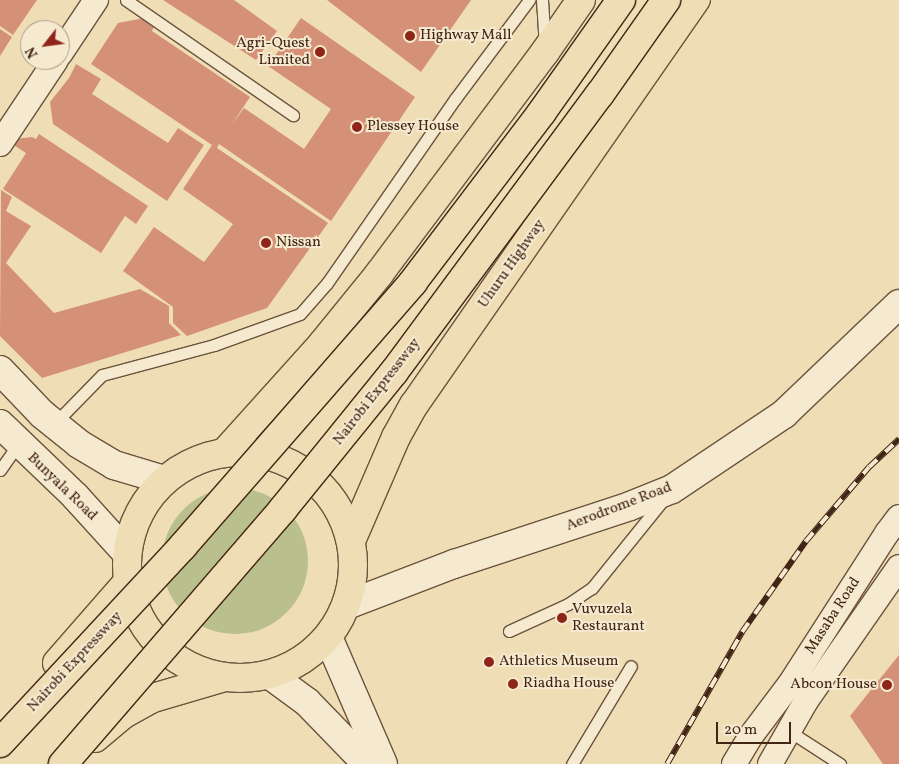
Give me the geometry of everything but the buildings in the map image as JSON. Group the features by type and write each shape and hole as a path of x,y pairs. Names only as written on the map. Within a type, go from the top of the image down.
{"highway":[{"path":"226,452 292,379 372,282 582,0"},
{"name":"Nairobi Expressway","path":"0,743 183,546 413,282 542,112 621,0"},
{"name":"Nairobi Expressway","path":"63,764 283,509 394,372 594,102 666,0"},
{"name":"Uhuru Highway","path":"351,541 396,437 414,406 696,0"},
{"path":"245,451 292,464 319,484 339,510 351,541 354,573 347,605 328,637 302,661 270,675 235,679 221,678 190,668 163,649 143,624 126,584 124,550 143,505 164,480 191,462 226,452 245,451"},
{"path":"0,725 126,584"},
{"path":"68,764 97,736 129,711 152,698 221,678"}],"main road":[{"name":"Aerodrome Road","path":"347,605 454,564 630,506 672,489 784,414 899,304"},
{"path":"0,370 42,414 79,444 114,465 164,480"},
{"name":"Bunyala Road","path":"0,424 18,444 75,496 124,550"},
{"path":"328,637 383,764"},
{"path":"270,675 307,702 367,764"}],"street":[{"path":"70,39 96,0"},
{"path":"0,144 49,70"},
{"name":"Masaba Road","path":"734,764 750,737 790,684 899,517"},
{"name":"Masaba Road","path":"770,764 806,701 899,567"}],"lane":[{"path":"126,0 293,115"},
{"path":"54,424 102,375 214,345 300,314 327,284 455,99 529,0"},
{"path":"542,0 545,52"},
{"path":"0,470 18,444"},
{"path":"509,631 568,604 592,588 672,489"},
{"path":"572,764 631,666"},
{"path":"789,731 840,764"}],"green space":[{"path":"235,488 263,493 287,509 303,533 308,561 303,589 287,613 263,629 235,634 207,629 183,613 167,589 162,561 167,533 183,509 207,493"}],"railway":[{"path":"667,764 742,632 806,541 869,467 899,439"}],"place":[{"name":"Highway Mall","path":"410,36"},
{"name":"Agri-Quest Limited","path":"320,52"},
{"name":"Plessey House","path":"357,127"},
{"name":"Nissan","path":"266,243"},
{"name":"Vuvuzela Restaurant","path":"562,618"},
{"name":"Athletics Museum","path":"489,662"},
{"name":"Riadha House","path":"513,684"},
{"name":"Abcon House","path":"887,685"}]}
